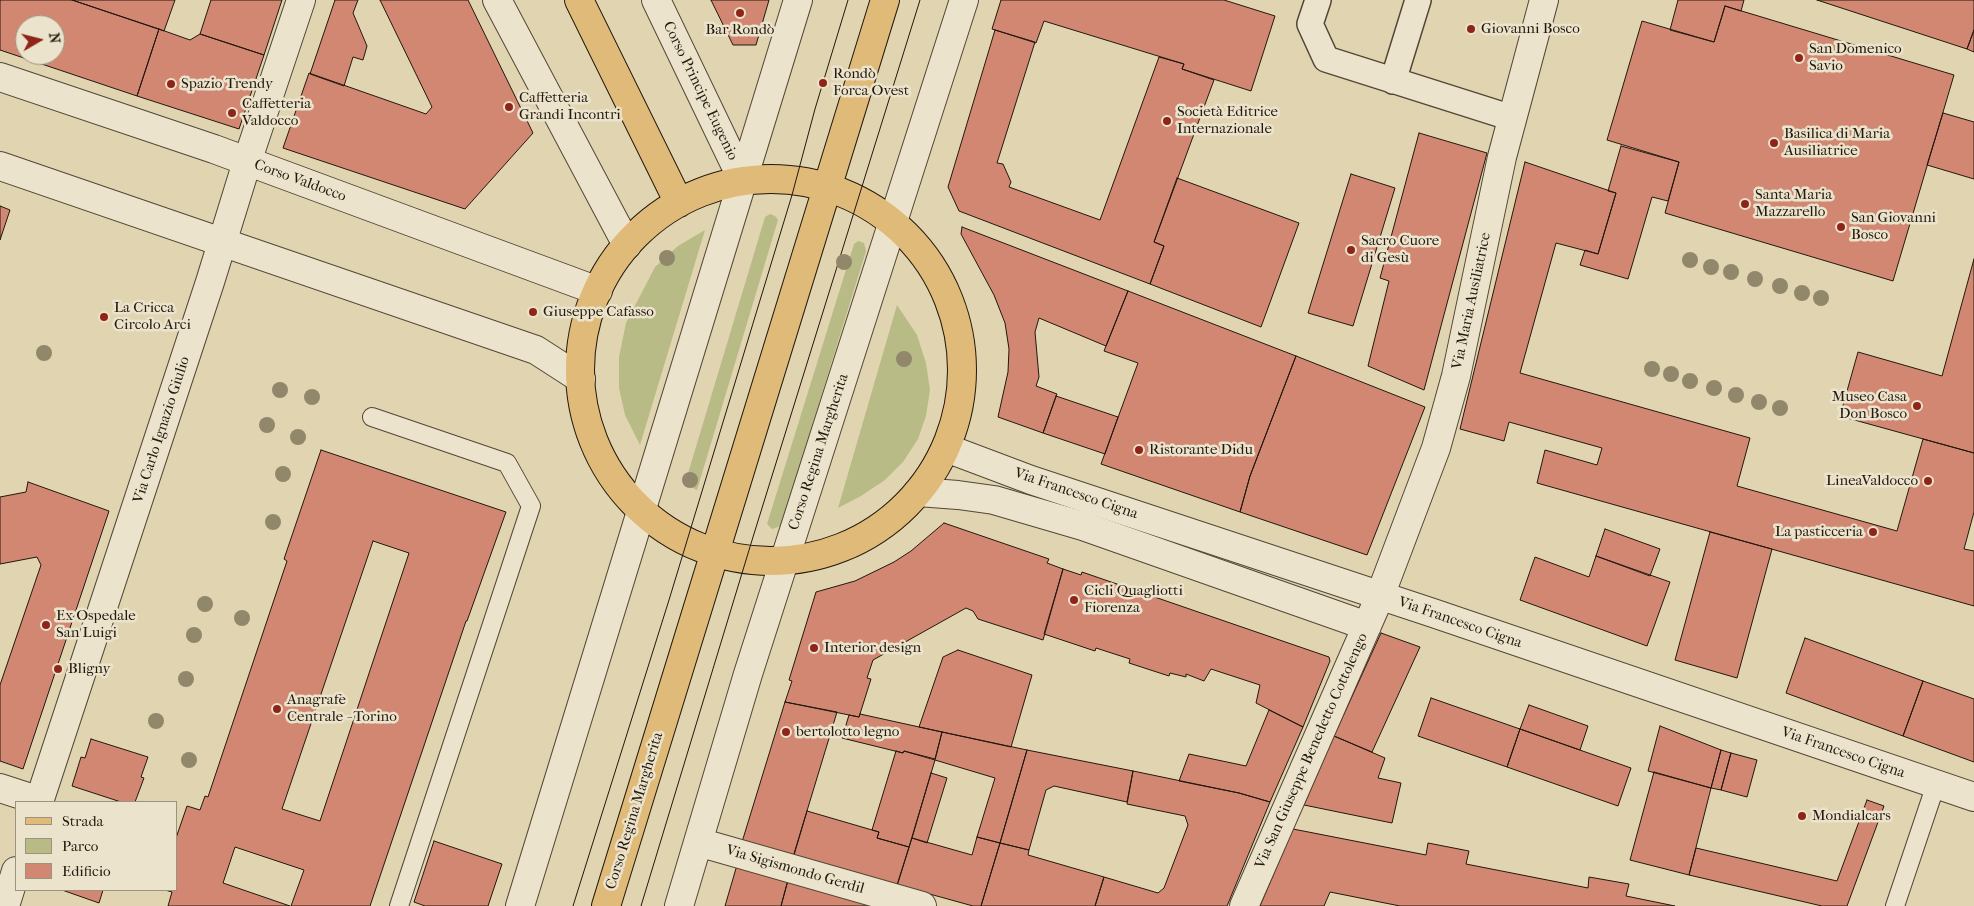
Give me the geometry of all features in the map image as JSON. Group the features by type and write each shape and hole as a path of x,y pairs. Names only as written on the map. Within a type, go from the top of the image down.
{"main road":[{"path":"579,0 679,203"},
{"name":"Corso Regina Margherita","path":"606,906 885,0"},
{"path":"788,180 828,188 858,200 893,223 922,254 934,271 952,310 958,330 962,373 957,415 946,448 932,474 918,492 894,517 858,540 818,556 784,561 747,560 716,553 678,537 642,510 625,493 598,451 584,404 581,379 582,353 586,328 598,291 606,275 627,245 651,222 679,203 705,191 743,182 788,180"}],"street":[{"name":"Via Carlo Ignazio Giulio","path":"39,801 301,0"},
{"path":"497,0 627,245"},
{"name":"Corso Principe Eugenio","path":"656,0 743,182"},
{"path":"520,906 798,0"},
{"name":"Corso Regina Margherita","path":"679,906 784,561 964,0"},
{"path":"1318,0 1310,24 1326,59 1512,118"},
{"path":"1393,81 1418,0"},
{"name":"Via Maria Ausiliatrice","path":"1380,596 1448,412 1502,157 1544,0"},
{"name":"Corso Valdocco","path":"0,77 247,162 598,291"},
{"path":"0,166 536,350 581,379"},
{"name":"Via Francesco Cigna","path":"946,448 1031,480 1974,797"},
{"name":"Via Francesco Cigna","path":"918,492 994,500 1083,526 1367,626"},
{"name":"Via San Giuseppe Benedetto Cottolengo","path":"1244,906 1380,596"},
{"path":"0,788 36,801"},
{"name":"Via Sigismondo Gerdil","path":"698,842 922,906"},
{"path":"5,906 15,874"}],"lane":[{"path":"372,417 506,463 531,506 399,906"},
{"path":"1896,906 1936,784"}],"green space":[{"path":"770,214 778,220 697,490 689,486 686,480 765,217"},
{"path":"705,230 640,445 625,415 619,388 619,357 626,323 655,267 678,246"},
{"path":"858,241 864,243 866,251 781,526 772,529 767,524 854,244"},
{"path":"897,305 917,335 926,363 930,390 926,416 918,439 903,462 885,480 838,508"}],"building":[{"path":"0,0 72,0 159,29 137,96 45,65 65,65 65,15 15,15 15,55 0,50"},
{"path":"72,0 175,0 164,31"},
{"path":"211,0 282,0 264,55 200,34"},
{"path":"335,0 358,0 353,13 367,46 363,60 353,57 344,86 310,74"},
{"path":"380,0 468,0 533,133 465,209 283,148 309,73 426,114 432,107"},
{"path":"711,0 769,0 756,45 733,45"},
{"path":"1001,0 1224,0 1275,16 1251,91 1182,69 1184,64 1044,21 1036,43 992,29"},
{"path":"1678,0 1744,0 1741,11 1725,6 1714,42 1670,30"},
{"path":"1817,0 1974,0 1974,30 1967,49"},
{"name":"Basilica di Maria Ausiliatrice","path":"1725,6 1954,75 1893,281 1665,213 1679,162 1607,140 1642,21 1714,42"},
{"path":"159,29 190,40 200,34 264,55 239,129 137,96"},
{"name":"Società Editrice Internazionale","path":"995,30 1035,42 997,163 1003,164 1011,182 1009,187 1100,220 1159,57 1184,64 1182,69 1214,80 1154,242 1164,246 1150,284 959,211 948,187"},
{"path":"1974,30 1974,52 1967,49"},
{"path":"1943,113 1974,122 1974,179 1927,165"},
{"path":"1419,133 1487,153 1424,390 1368,366 1389,281 1380,278"},
{"path":"1621,146 1679,162 1668,201 1652,197 1628,279 1580,265 1585,250 1598,254 1616,193 1608,191"},
{"path":"1525,162 1616,193 1598,254 1556,243 1520,373 1750,438 1737,486 1897,531 1923,439 1974,453 1974,512 1964,549 1974,551 1974,606 1537,483 1545,450 1597,465 1602,448 1509,422 1504,441 1460,429"},
{"name":"Sacro Cuore di Gesù","path":"1351,174 1395,188 1353,326 1308,313"},
{"path":"1177,178 1299,223 1261,327 1150,284 1164,246 1154,242"},
{"path":"0,206 10,210 0,240"},
{"path":"962,227 1128,291 1106,346 1039,318 1035,332 1039,377 1036,386 1057,394 1043,433 998,417 1008,372 1009,349 1005,323 994,295 961,234"},
{"path":"1974,259 1974,453 1840,416 1858,352 1942,376"},
{"path":"1128,291 1296,356 1250,476 1240,512 1101,464 1138,363 1104,351"},
{"path":"1296,356 1425,407 1367,555 1240,512 1250,476"},
{"path":"1056,396 1118,417 1105,454 1043,433"},
{"name":"Anagrafe Centrale - Torino","path":"321,450 506,512 466,621 370,906 291,906 304,870 235,847 223,883 290,906 168,906 172,892 168,891 178,891 178,832 187,806 200,810 205,796 208,797 287,561 284,559","holes":["373,541 409,553 320,821 282,809"]},
{"name":"Ex Ospedale San Luigi","path":"28,482 109,511 23,769 0,761 0,685 41,565 37,557 0,564 0,497 26,492"},
{"path":"944,523 1049,559 1047,563 1063,569 1043,640 978,619 973,611 966,608 873,660 867,678 871,679 859,717 785,702 792,681 789,680 816,592 855,581 894,562 911,551"},
{"path":"1605,529 1660,549 1650,576 1596,556"},
{"path":"1710,532 1772,549 1737,678 1675,660"},
{"path":"1596,556 1670,582 1647,646 1520,600 1535,557 1589,577"},
{"path":"1063,569 1081,575 1082,572 1329,657 1330,661 1303,727 1256,703 1260,685 1211,669 1204,681 1186,674 1186,677 1170,673 1169,676 1129,663 1130,659 1096,648 1095,651 1044,634"},
{"path":"1381,633 1420,647 1372,752 1334,736"},
{"path":"1805,638 1923,681 1903,736 1786,693"},
{"path":"958,650 1032,675 1011,747 919,727 943,657"},
{"path":"1923,681 1974,699 1974,762 1903,736"},
{"path":"1431,698 1520,729 1507,767 1418,736"},
{"path":"785,702 837,712 793,857 742,842"},
{"path":"1529,705 1588,726 1580,750 1520,729"},
{"path":"1269,710 1303,727 1270,802 1239,793 1179,781 1189,754 1246,766"},
{"path":"860,714 942,732 935,759 842,738 849,715 859,717"},
{"path":"1660,726 1721,750 1711,788 1648,771"},
{"path":"1520,729 1631,768 1618,806 1507,767"},
{"path":"942,732 1027,750 1000,843 977,837 995,778 935,760"},
{"path":"1334,736 1385,758 1378,778 1401,783 1392,823 1304,805"},
{"path":"91,739 148,757 141,777 144,778 135,801 118,801 72,786 81,757 85,758"},
{"path":"1027,750 1133,771 1127,802 1054,786 1046,790 1029,850 1000,843"},
{"path":"1721,750 1731,753 1721,790 1711,788"},
{"path":"896,751 903,753 904,751 935,760 909,847 877,838 879,832 872,830"},
{"path":"1731,753 1757,760 1747,797 1721,790"},
{"path":"1133,771 1239,793 1270,802 1227,906 1095,906 1104,877 1158,893 1164,888 1188,825 1185,816 1127,804"},
{"path":"1654,772 1711,788 1689,875 1630,860"},
{"path":"931,773 947,778 927,843 912,838"},
{"path":"1867,800 1884,806 1847,906 1822,906 1689,875 1696,848 1837,881"},
{"path":"807,811 879,832 877,838 909,847 897,886 794,855"},
{"path":"1293,829 1426,855 1428,843 1469,851 1466,864 1588,888 1589,877 1629,884 1626,896 1675,906 1400,906 1330,892 1324,906 1260,906"},
{"path":"977,837 1000,843 981,906 973,906 897,885 912,838 972,855"},
{"path":"434,841 502,864 488,906 425,906 414,902"},
{"path":"1000,843 1029,850 1028,855 1104,877 1095,906 981,906"},
{"path":"737,865 788,880 781,906 725,906"},
{"path":"788,880 877,906 781,906"},
{"path":"65,891 103,891 99,903"}],"tram line":[{"path":"573,906 669,600 792,195 815,109 848,0"},
{"path":"641,906 753,537 920,0"}],"place":[{"name":"Bar Rondò","path":"740,13"},
{"name":"Giovanni Bosco","path":"1471,29"},
{"name":"San Domenico Savio","path":"1799,58"},
{"name":"Rondò Forca Ovest","path":"823,83"},
{"name":"Spazio Trendy","path":"171,84"},
{"name":"Caffetteria Grandi Incontri","path":"509,107"},
{"name":"Caffetteria Valdocco","path":"232,113"},
{"name":"Società Editrice Internazionale","path":"1167,121"},
{"name":"Basilica di Maria Ausiliatrice","path":"1774,143"},
{"name":"Santa Maria Mazzarello","path":"1745,204"},
{"name":"San Giovanni Bosco","path":"1841,227"},
{"name":"Sacro Cuore di Gesù","path":"1351,250"},
{"name":"Giuseppe Cafasso","path":"533,312"},
{"name":"La Cricca Circolo Arci","path":"104,317"},
{"name":"Museo Casa Don Bosco","path":"1917,406"},
{"name":"Ristorante Didu","path":"1139,450"},
{"name":"LineaValdocco","path":"1928,481"},
{"name":"La pasticceria","path":"1873,532"},
{"name":"Cicli Quagliotti Fiorenza","path":"1074,600"},
{"name":"Ex Ospedale San Luigi","path":"46,625"},
{"name":"Interior design","path":"814,648"},
{"name":"Bligny","path":"58,669"},
{"name":"Anagrafe Centrale - Torino","path":"277,709"},
{"name":"bertolotto legno","path":"786,732"},
{"name":"Mondialcars","path":"1802,816"}]}
